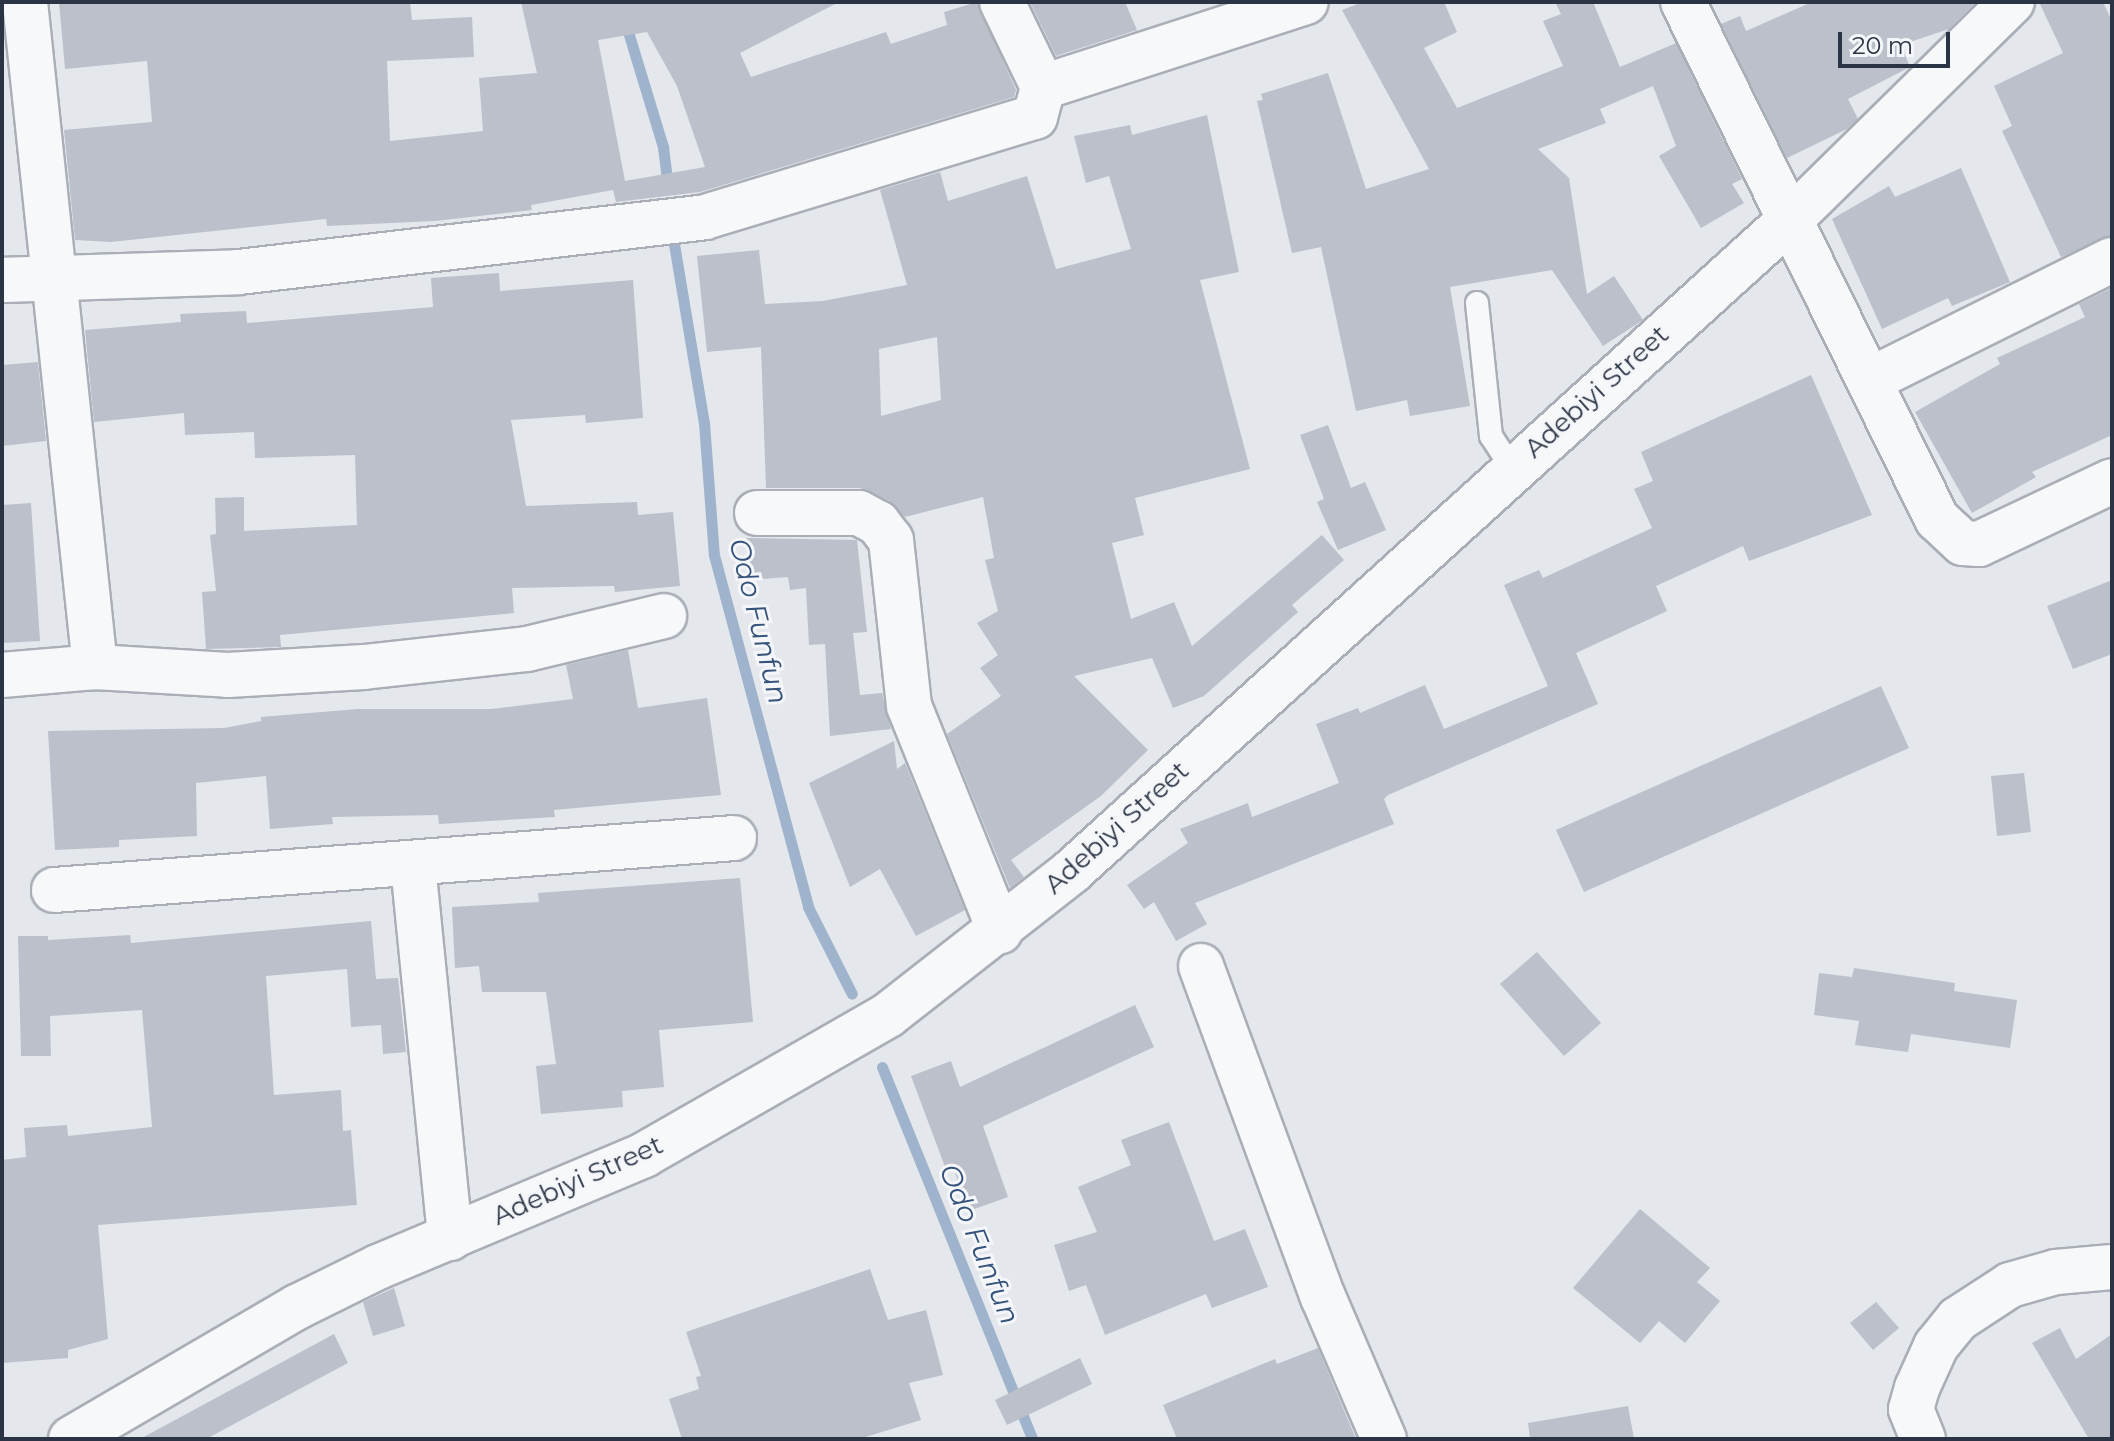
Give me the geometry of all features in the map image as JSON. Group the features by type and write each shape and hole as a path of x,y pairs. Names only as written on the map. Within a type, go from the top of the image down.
{"street":[{"path":"25,2 95,667"},
{"path":"2,280 239,272 705,217 1035,117 1043,87 1002,2"},
{"path":"1043,87 1306,2"},
{"path":"1683,2 1793,217 1937,519 1963,543 1996,540 2112,481"},
{"name":"Adebiyi Street","path":"71,1439 297,1307 657,1147 888,1015 1000,931 1793,217 2012,2"},
{"path":"1872,379 2112,260"},
{"path":"757,513 859,513 878,523 891,540 909,706 1000,931"},
{"path":"2,675 95,667 228,675 364,667 527,649 664,616"},
{"path":"54,890 413,865 734,838"},
{"path":"413,865 450,1238"},
{"path":"1201,966 1323,1297 1384,1439"},
{"path":"1923,1439 1911,1409 1917,1388 1936,1346 1958,1319 2010,1285 2056,1272 2112,1267"}],"lane":[{"path":"1477,303 1491,436 1512,468"}],"building":[{"path":"59,2 410,2 412,20 472,17 474,57 387,61 390,141 483,131 479,78 537,73 521,2 839,2 740,53 751,77 886,32 891,44 947,25 944,12 977,2 1016,90 1014,97 700,192 616,202 613,190 531,205 532,210 435,221 327,226 326,219 111,242 75,240 64,130 152,122 147,61 65,69","holes":["647,32 677,86 705,167 625,181 598,40"]},
{"path":"1030,2 1125,2 1137,30 1056,56"},
{"path":"1363,2 1444,2 1457,32 1424,48 1457,108 1563,66 1543,21 1561,14 1555,2 1593,2 1620,67 1676,43 1742,179 1732,184 1744,203 1701,228 1659,156 1676,146 1653,86 1600,109 1606,123 1538,149 1569,178 1587,294 1614,276 1643,320 1603,346 1552,270 1450,287 1470,406 1410,416 1407,400 1356,411 1321,247 1292,253 1257,101 1263,100 1261,94 1328,73 1366,189 1429,169 1342,10"},
{"path":"1812,2 1976,2 1949,29 1901,45 1910,67 1848,99 1858,119 1847,129 1787,158 1721,24 1740,16 1746,31"},
{"path":"2039,2 2103,2 2112,21 2112,235 2061,257 2002,131 2012,126 1994,86 2063,53"},
{"path":"1207,115 1239,272 1200,280 1250,469 1135,498 1144,535 1112,543 1131,619 1174,602 1192,646 1322,535 1344,560 1292,605 1298,612 1204,696 1173,708 1152,658 1074,676 1148,750 1101,796 1011,860 1024,877 1010,888 947,734 1001,696 980,668 998,655 977,623 998,611 985,560 994,558 983,497 905,517 890,501 860,488 766,488 761,347 707,352 697,256 759,250 765,304 823,301 907,285 880,190 940,172 948,201 1027,176 1056,269 1131,249 1109,176 1086,183 1074,136 1130,125 1132,135","holes":["937,337 941,400 881,416 879,349"]},
{"path":"1961,168 2010,282 1952,306 1948,298 1882,329 1832,219 1889,186 1895,197"},
{"path":"499,273 500,291 633,280 643,418 586,423 585,415 511,420 526,506 637,502 638,515 673,512 680,586 615,592 614,586 512,588 514,613 280,635 281,647 206,649 202,592 216,591 210,535 216,534 215,498 244,497 244,531 357,525 355,455 255,458 254,432 185,435 184,413 94,422 85,330 181,322 180,314 246,311 247,323 433,307 431,278"},
{"path":"2112,288 2112,435 2032,472 2036,477 1972,513 1915,412 2000,364 1997,358 2085,317 2079,304"},
{"path":"38,362 46,441 2,446 2,365"},
{"path":"1811,375 1872,515 1749,561 1743,546 1656,586 1667,611 1576,653 1598,704 1388,795 1384,799 1394,824 1195,903 1207,924 1176,941 1154,902 1144,909 1127,885 1188,843 1180,829 1248,803 1252,817 1339,783 1316,724 1358,708 1360,713 1425,685 1444,729 1548,686 1504,585 1539,570 1543,578 1652,528 1634,489 1653,481 1641,452"},
{"path":"1328,425 1351,488 1365,482 1386,530 1338,550 1317,502 1324,499 1300,435"},
{"path":"31,503 40,641 2,643 2,505"},
{"path":"746,538 857,540 867,632 853,633 860,695 882,693 891,729 830,736 825,644 809,645 806,588 790,590 788,577 750,580"},
{"path":"2112,580 2112,654 2073,669 2047,606"},
{"path":"628,650 638,708 707,698 721,795 554,810 555,817 439,824 438,815 332,817 333,824 270,829 266,776 196,783 197,836 119,840 119,847 55,850 48,731 224,728 261,721 261,717 358,709 491,709 573,699 566,665"},
{"path":"1881,686 1909,748 1584,892 1556,830"},
{"path":"894,741 897,769 905,763 965,910 916,936 880,869 850,887 809,783"},
{"path":"2024,773 2031,832 1997,836 1991,776"},
{"path":"740,878 753,1022 659,1030 664,1087 622,1091 623,1107 541,1114 536,1066 556,1064 546,992 482,992 479,966 455,968 452,907 539,902 538,893"},
{"path":"371,921 376,979 398,978 406,1052 383,1054 381,1025 351,1027 347,969 266,976 274,1095 341,1090 343,1131 351,1130 357,1205 98,1225 108,1339 68,1350 68,1358 2,1363 2,1160 26,1157 24,1128 67,1125 68,1136 152,1127 142,1010 50,1016 51,1056 21,1056 18,936 48,936 48,940 130,935 131,943"},
{"path":"1537,952 1601,1023 1564,1056 1500,984"},
{"path":"1854,968 1955,983 1954,991 2017,1000 2010,1048 1911,1034 1908,1052 1855,1045 1859,1021 1814,1015 1819,973 1852,977"},
{"path":"1135,1005 1154,1047 983,1126 1008,1197 969,1211 952,1164 945,1167 911,1076 951,1061 960,1087"},
{"path":"1169,1122 1214,1241 1245,1229 1268,1287 1212,1308 1206,1294 1105,1335 1086,1285 1069,1291 1054,1245 1097,1232 1078,1187 1131,1165 1121,1140"},
{"path":"1640,1209 1710,1268 1697,1282 1720,1301 1685,1343 1659,1321 1640,1343 1573,1288"},
{"path":"870,1269 888,1320 926,1310 943,1375 909,1383 921,1420 859,1439 682,1439 669,1399 699,1389 696,1377 701,1376 686,1332"},
{"path":"394,1288 405,1326 373,1336 363,1302"},
{"path":"1876,1302 1899,1328 1873,1350 1850,1323"},
{"path":"2060,1328 2076,1359 2112,1334 2112,1439 2089,1439 2032,1343"},
{"path":"334,1334 348,1363 206,1439 140,1439"},
{"path":"1318,1348 1356,1439 1177,1439 1163,1405 1275,1359 1277,1364"},
{"path":"1080,1358 1092,1384 1007,1425 995,1400"},
{"path":"1628,1406 1634,1439 1530,1439 1528,1423"}],"waterway":[{"name":"Odo Funfun","path":"619,2 663,147 668,187"},
{"name":"Odo Funfun","path":"674,244 704,423 714,555 808,907 852,994"},
{"name":"Odo Funfun","path":"882,1067 1032,1439"}]}
